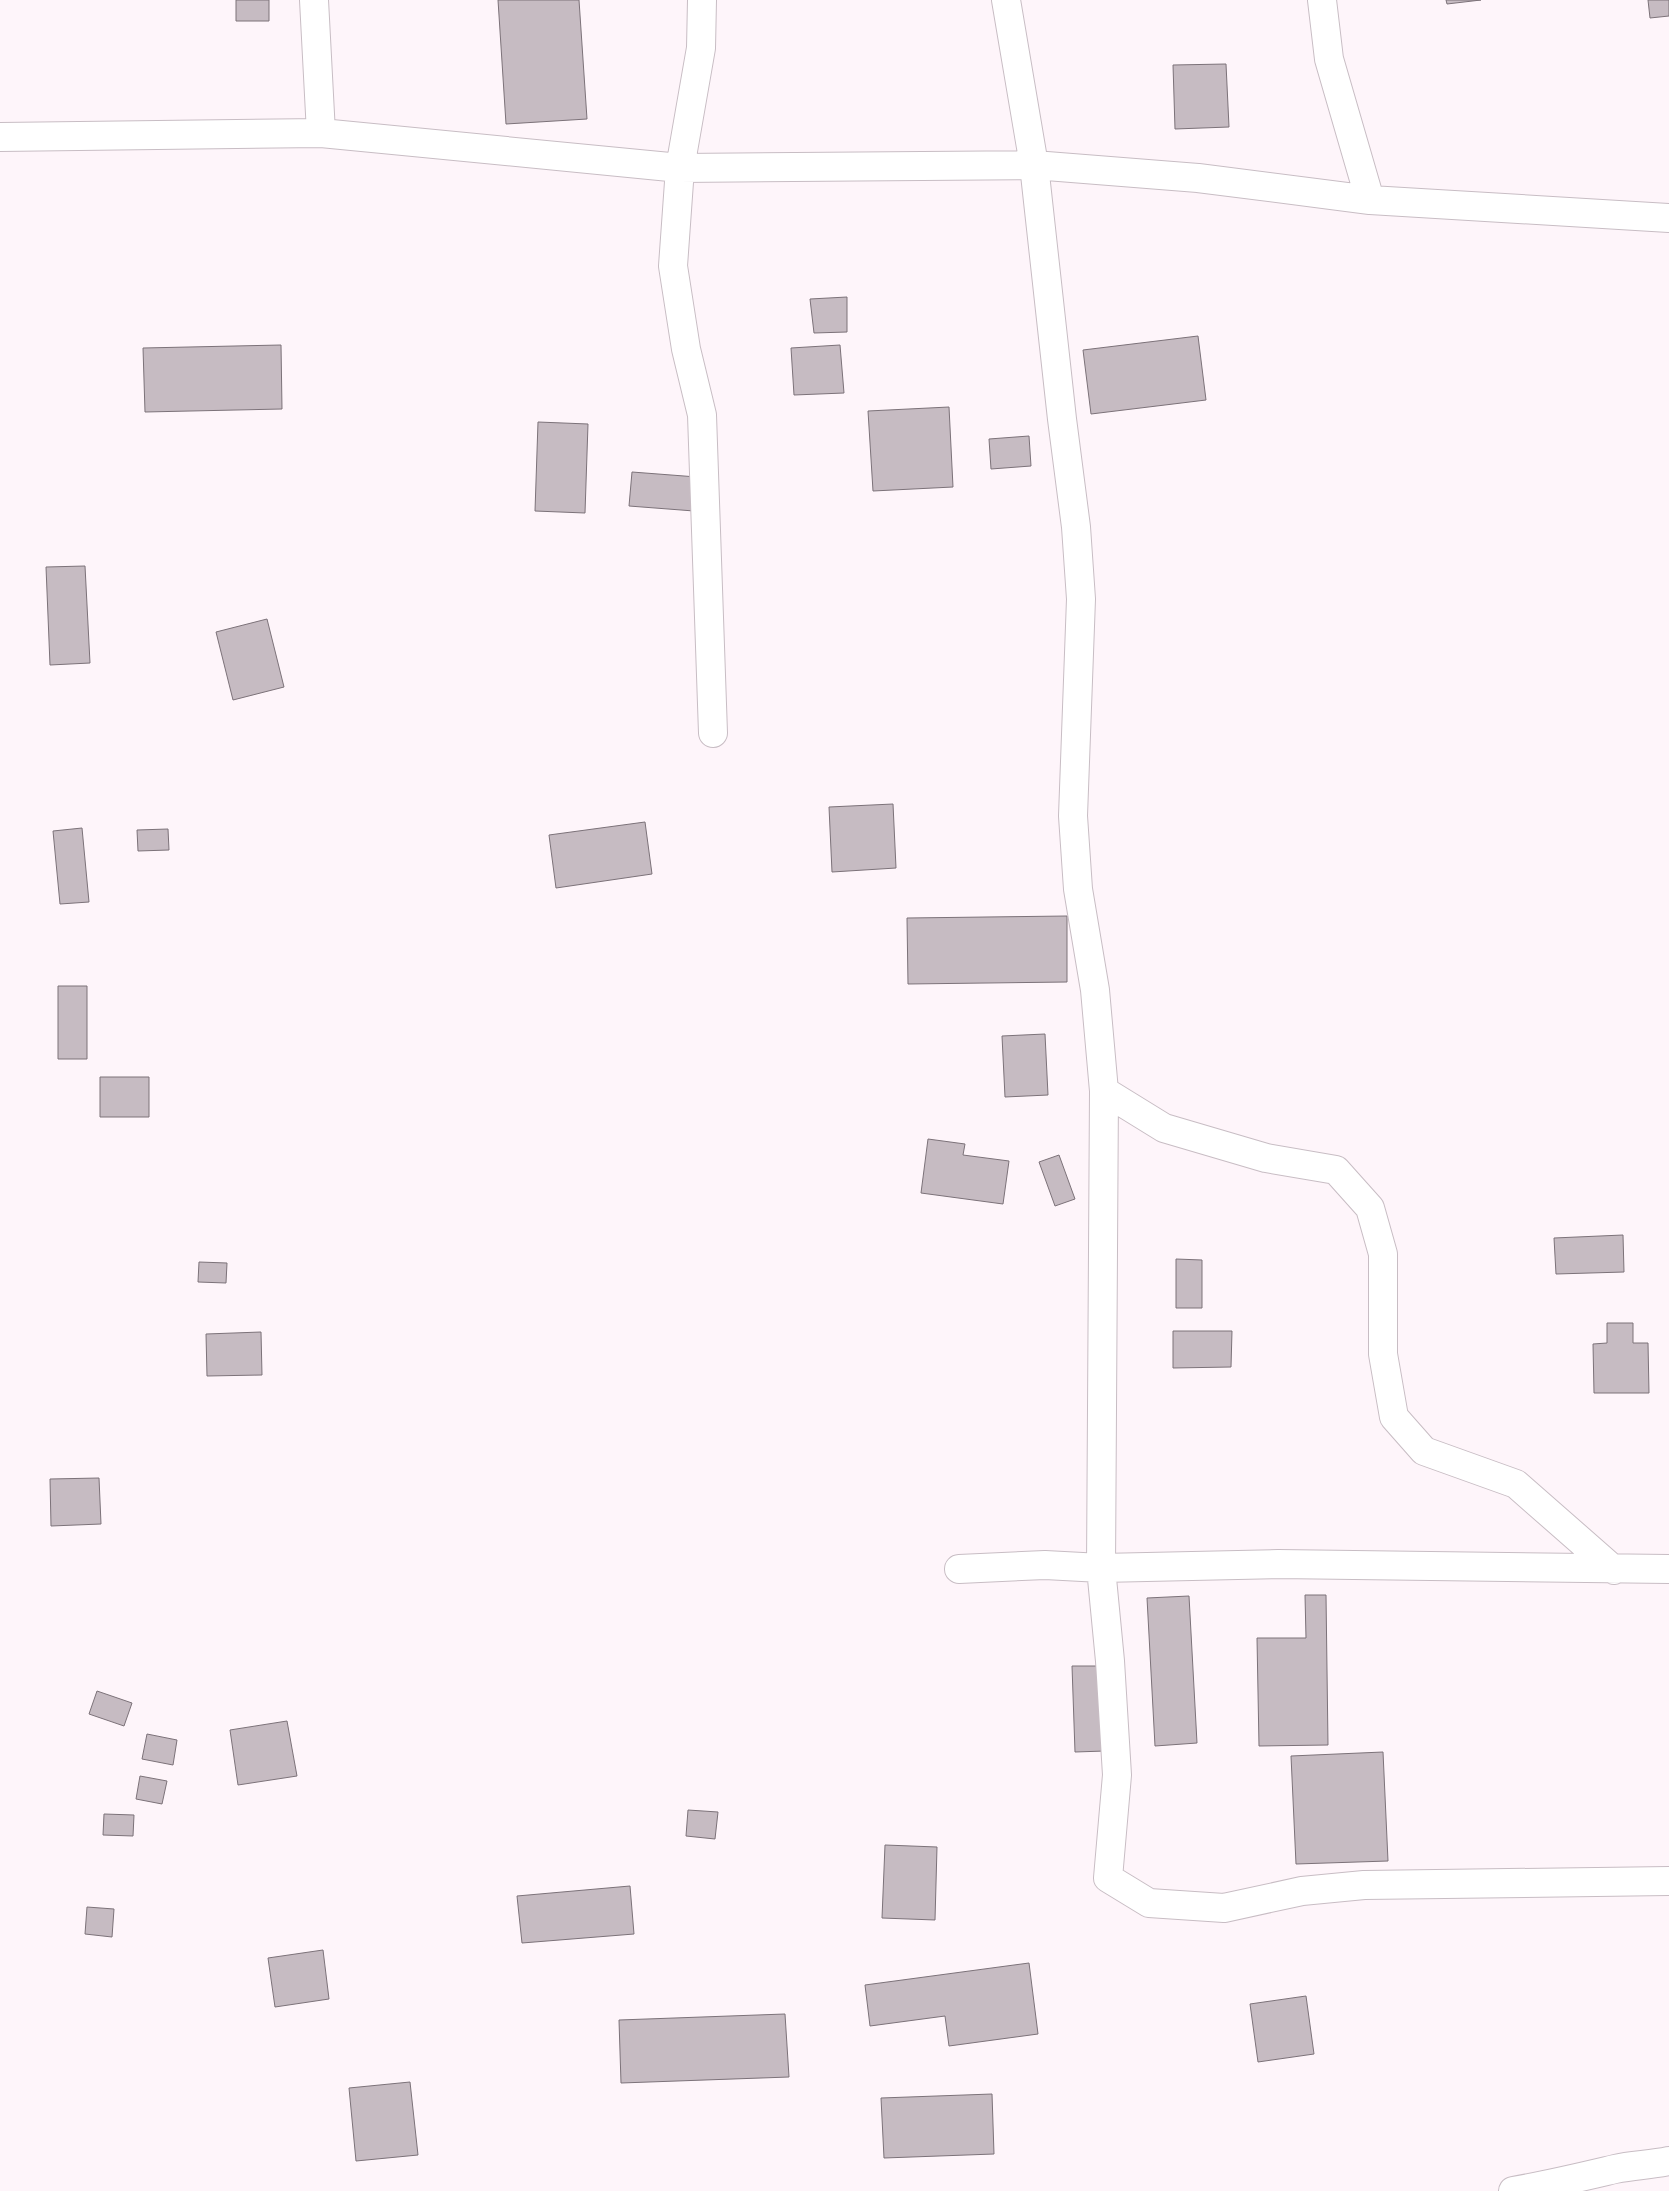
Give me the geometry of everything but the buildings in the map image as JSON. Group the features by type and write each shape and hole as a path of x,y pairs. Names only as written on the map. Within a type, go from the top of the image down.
{"street":[{"path":"314,0 321,133"},
{"path":"702,0 702,48 680,168 673,266 686,349 702,415 713,733"},
{"path":"1006,0 1034,164 1076,527 1081,599 1073,816 1078,889 1095,990 1104,1091 1101,1568 1110,1661 1117,1775 1108,1878 1149,1903 1224,1908 1302,1891 1364,1885 1669,1881"},
{"path":"1322,0 1329,59 1370,200"},
{"path":"0,136 321,133 680,168 1034,164 1198,178 1370,200 1669,218"},
{"path":"1104,1091 1164,1128 1266,1158 1336,1170 1370,1208 1383,1254 1383,1354 1394,1417 1424,1451 1516,1484 1614,1570"},
{"path":"959,1569 1045,1566 1101,1568 1278,1564 1614,1570 1669,1569"},
{"path":"1513,2191 1561,2183 1618,2168 1653,2165 1669,2161"}]}
